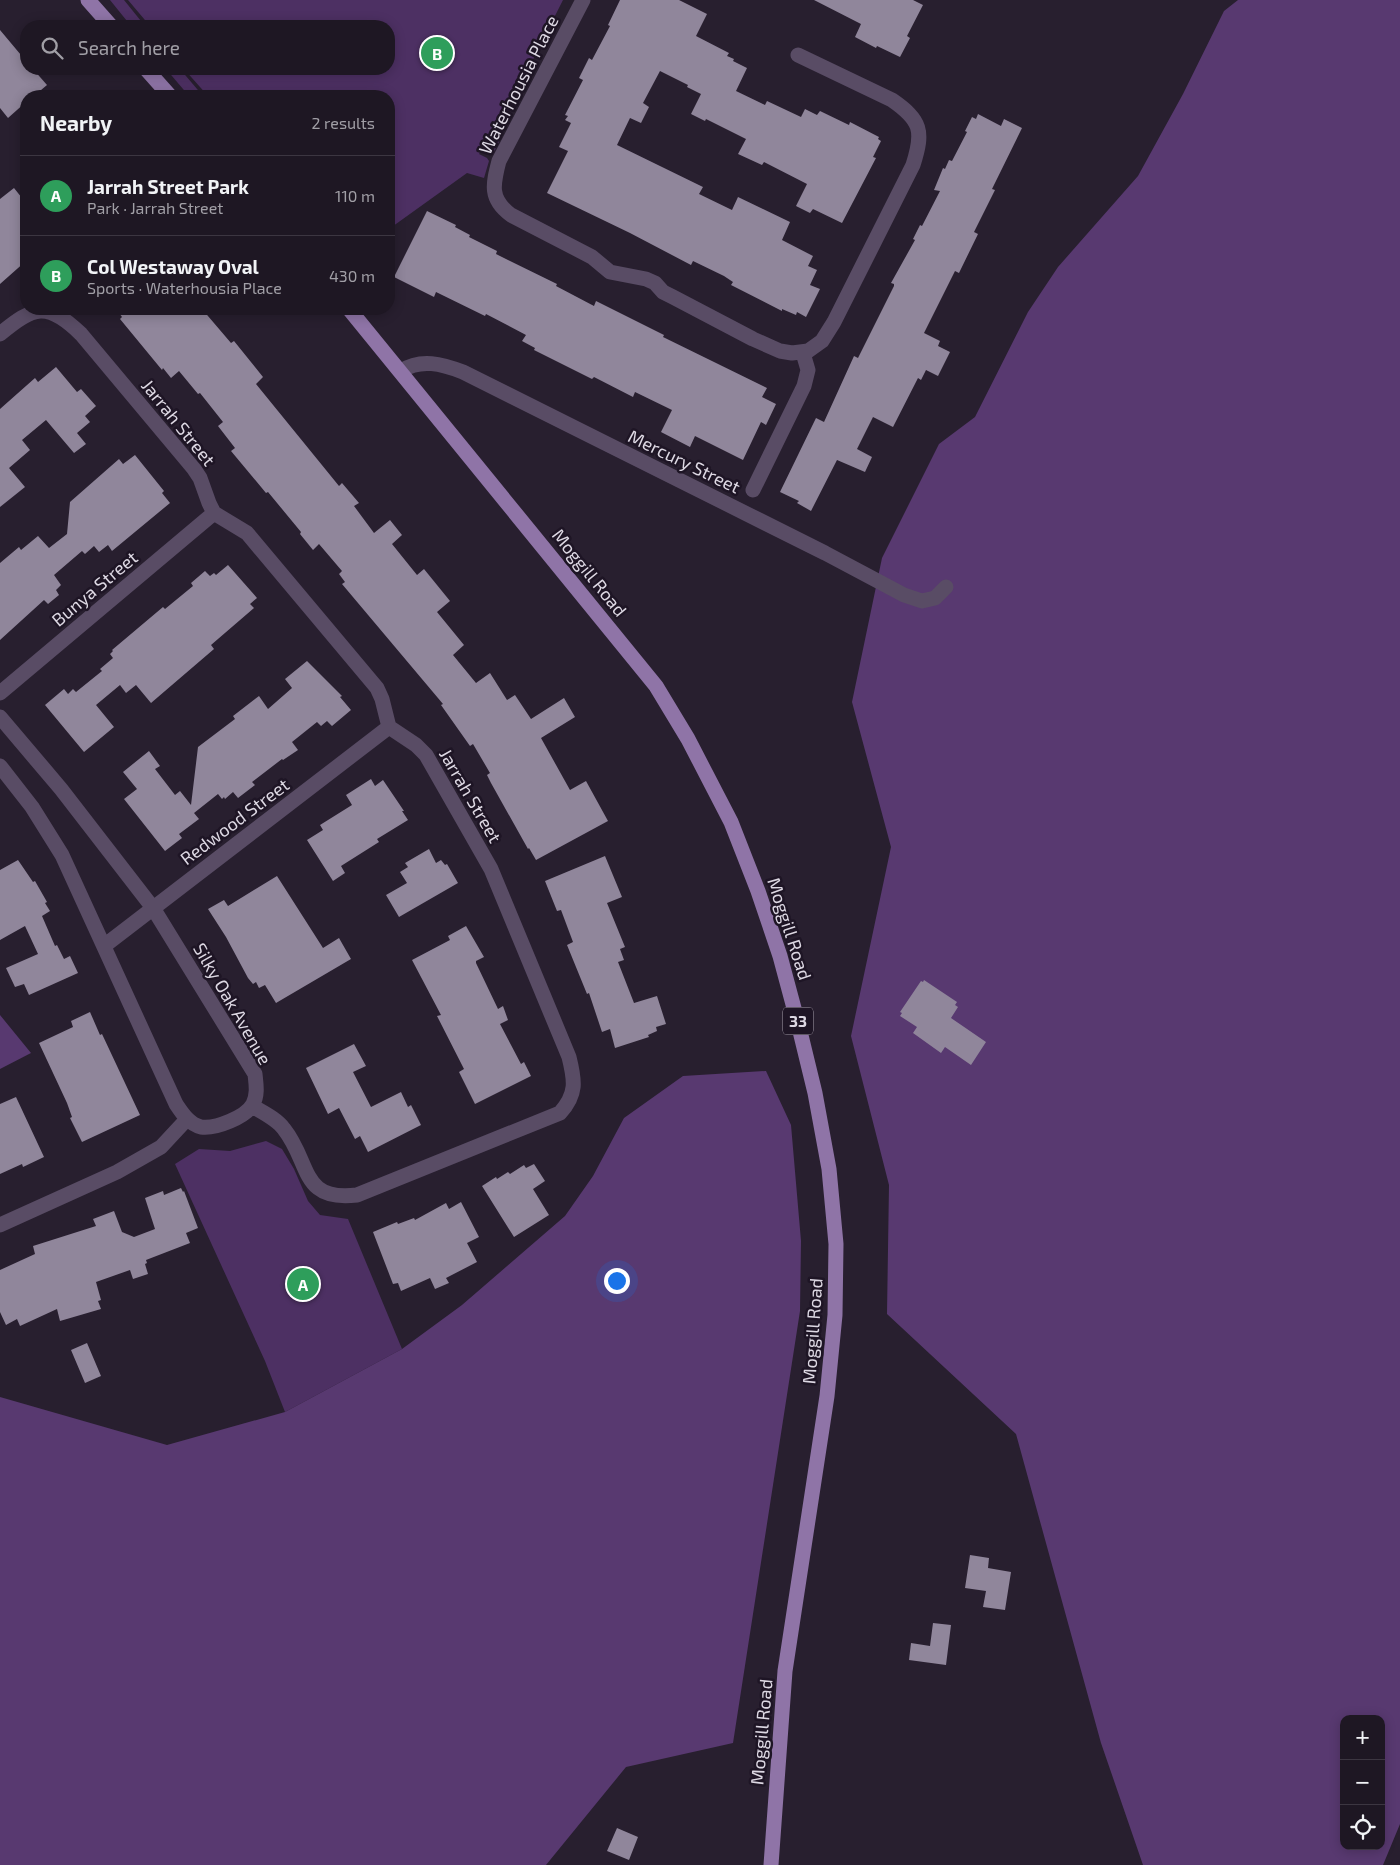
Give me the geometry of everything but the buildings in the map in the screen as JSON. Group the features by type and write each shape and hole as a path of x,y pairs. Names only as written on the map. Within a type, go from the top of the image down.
{"main road":[{"path":"88,0 105,20"},
{"path":"151,75 165,90"},
{"name":"Moggill Road","path":"354,315 656,686 688,739 731,822 774,938 798,1023 815,1093 829,1169 836,1244 836,1315 827,1396 785,1671 778,1743 771,1865"}],"street":[{"name":"Waterhousia Place","path":"583,0 498,161 494,185 496,200 501,208 592,257 610,272 646,279 654,283 663,292 753,339 780,351 803,353"},
{"path":"753,490 804,386 808,370 803,353 822,341 834,322 913,165 919,147 919,132 914,117 892,100 798,55"},
{"name":"Jarrah Street","path":"0,334 27,315"},
{"name":"Jarrah Street","path":"57,315 66,320 81,334 194,469 200,478 214,513"},
{"name":"Mercury Street","path":"401,371 408,367 426,363 441,364 463,372 825,553 904,595 922,600 934,598 946,587"},
{"path":"214,513 247,533 377,688 382,699 389,727"},
{"name":"Bunya Street","path":"0,693 214,513"},
{"name":"Silky Oak Avenue","path":"0,717 61,789 153,908 255,1074 257,1092 252,1106"},
{"name":"Jarrah Street","path":"252,1106 283,1127 315,1186 327,1194 342,1197 357,1195 560,1113 569,1102 574,1090 574,1076 569,1057 491,869 426,755 416,745 389,727"},
{"name":"Redwood Street","path":"104,946 389,727"},
{"path":"0,766 32,806 62,855 176,1104 187,1119 201,1126 219,1126 236,1118 252,1106"},
{"path":"0,1225 117,1172 161,1147 187,1119"}],"shaded area":[{"path":"110,0 124,0 140,20 126,20"},
{"path":"128,0 563,0 503,119 503,133 493,154 481,151 479,154 489,161 484,178 467,173 395,225 395,90 203,90 189,75 395,75 395,20 145,20"},
{"path":"1238,0 1400,0 1400,1824 1383,1865 1143,1865 1101,1743 1016,1434 887,1314 889,1185 851,1036 891,847 852,702 882,558 939,444 975,417 1028,312 1058,267 1138,176 1183,94 1224,11"},
{"path":"171,75 185,75 198,90 184,90"},
{"path":"0,1015 31,1053 0,1069"},
{"path":"766,1071 791,1125 801,1241 800,1311 733,1743 626,1767 546,1865 0,1865 0,1397 167,1445 285,1412 402,1349 462,1305 565,1216 593,1176 624,1118 683,1076"},
{"path":"266,1141 282,1149 294,1169 308,1201 320,1215 348,1219 402,1349 285,1412 265,1361 175,1164 199,1149 230,1151"}],"place":[{"name":"Col Westaway Oval","path":"437,53"},
{"name":"Jarrah Street Park","path":"303,1284"}]}
